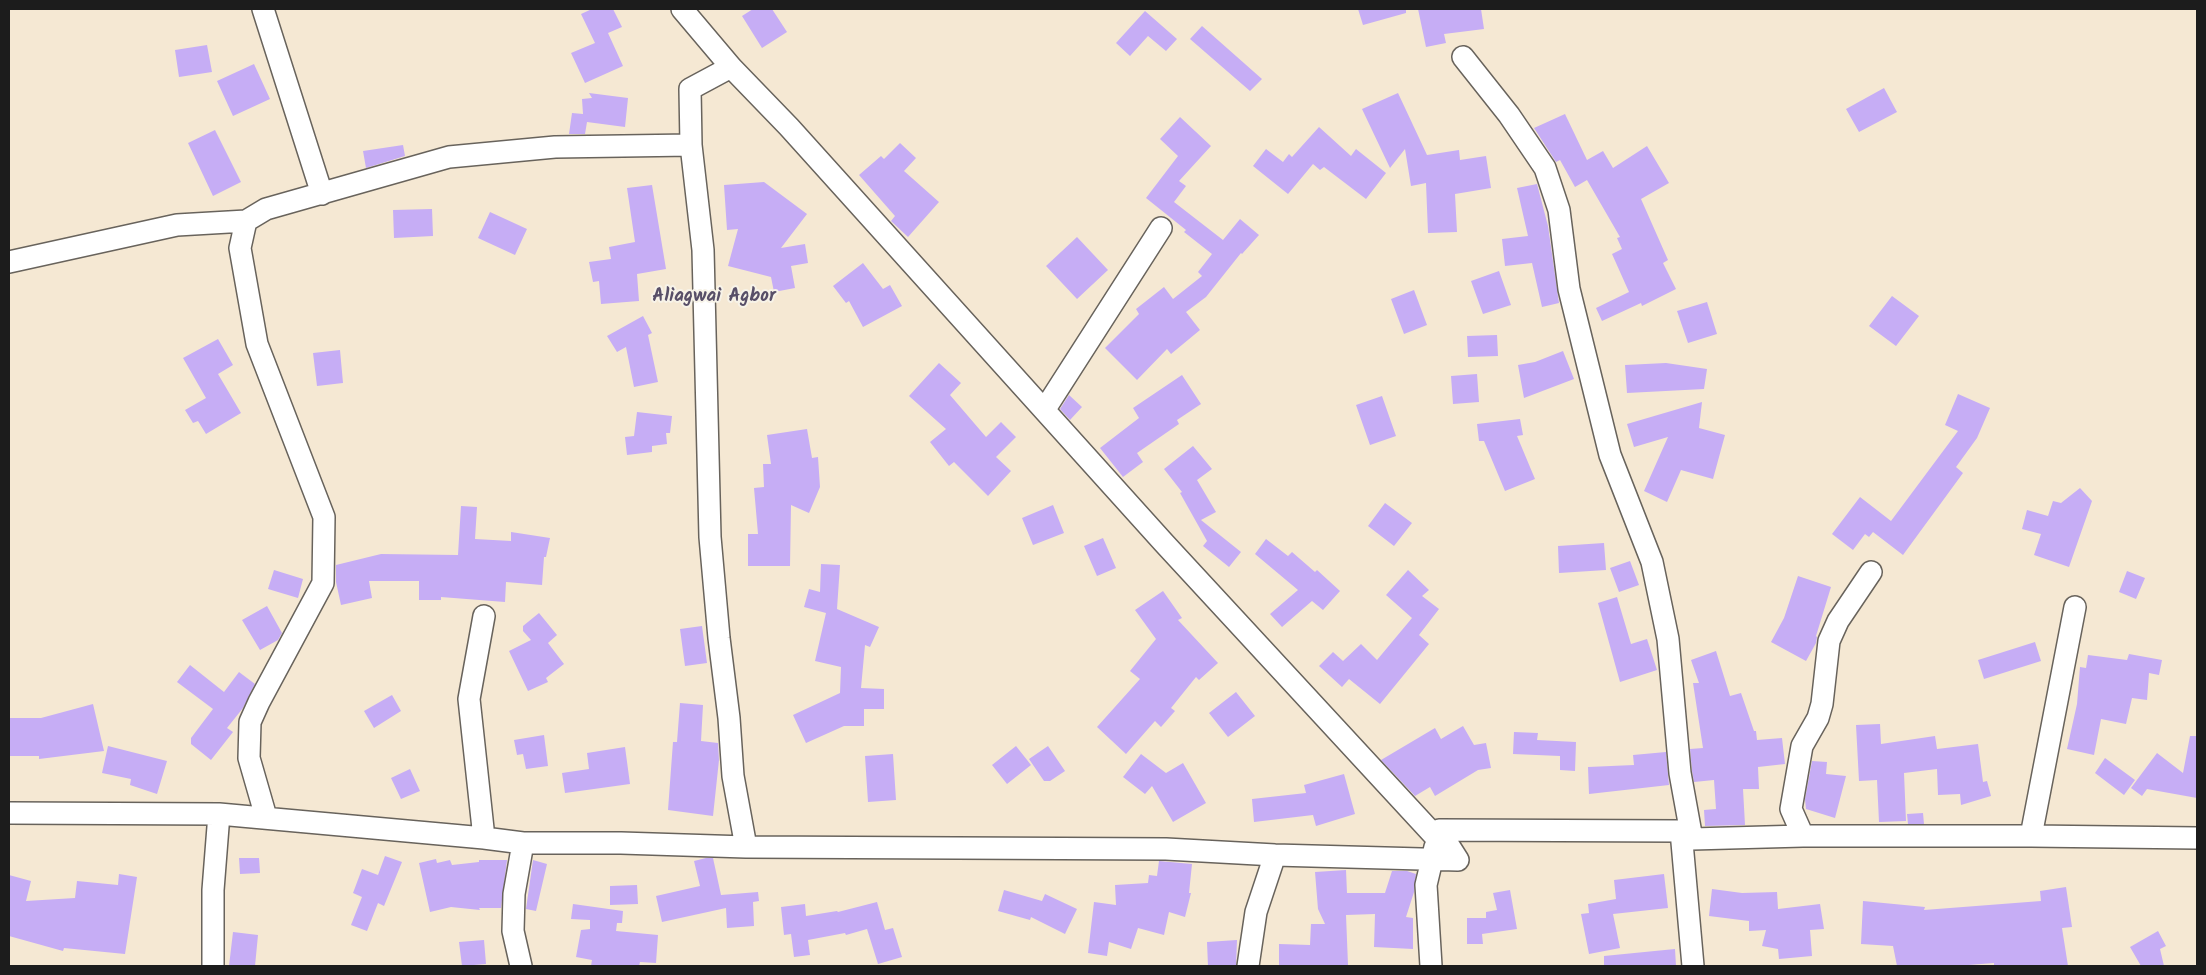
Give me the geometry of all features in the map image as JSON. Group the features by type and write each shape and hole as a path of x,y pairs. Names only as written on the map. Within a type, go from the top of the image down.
{"street":[{"path":"263,9 322,194"},
{"path":"690,11 731,67 1045,409 1171,550 1458,860"},
{"path":"1463,57 1509,115 1545,168 1559,210 1569,289 1610,455 1652,562 1668,639 1686,835 1693,966"},
{"path":"731,67 690,89 691,145 703,250 710,536 719,638 730,718 733,776 746,847"},
{"path":"9,262 176,225 246,221 266,210 449,157 555,147 691,145"},
{"path":"246,221 240,248 257,344 324,517 324,583 250,722 249,758 266,817"},
{"path":"1045,409 1161,228"},
{"path":"1802,836 1791,809 1802,746 1818,718 1822,704 1829,641 1838,621 1871,572"},
{"path":"2031,836 2075,606"},
{"path":"484,616 469,699 484,838"},
{"path":"9,813 219,814 523,843 621,843 746,847 1166,849 1275,855 1458,860"},
{"path":"213,966 213,890 219,814"},
{"path":"1439,830 1686,835 2197,838"},
{"path":"1439,830 1458,860"},
{"path":"1431,966 1426,885 1439,830"},
{"path":"521,966 513,931 514,894 523,843"},
{"path":"1248,966 1256,912 1275,855"}],"building":[{"path":"592,9 613,9 622,27 608,33 623,66 585,83 571,53 595,43 581,14"},
{"path":"753,9 772,9 787,32 762,48 742,16"},
{"path":"1358,9 1406,9 1406,13 1363,25"},
{"path":"1418,9 1481,9 1484,29 1444,34 1446,43 1426,47"},
{"path":"1145,11 1177,39 1166,51 1148,36 1130,56 1116,43"},
{"path":"1202,26 1262,79 1250,91 1190,39"},
{"path":"207,45 212,72 179,77 175,50"},
{"path":"254,64 270,99 233,116 217,81"},
{"path":"1884,88 1897,112 1859,132 1846,109"},
{"path":"589,93 628,98 625,127 587,122 585,134 569,134 572,113 583,114 582,99 592,98"},
{"path":"1398,93 1427,155 1459,150 1460,160 1486,156 1491,188 1455,194 1457,232 1428,233 1426,183 1411,186 1405,149 1390,168 1362,109"},
{"path":"1565,114 1587,160 1603,151 1613,168 1647,146 1669,183 1641,199 1668,260 1663,263 1676,289 1642,306 1641,303 1602,321 1596,308 1629,292 1612,254 1622,249 1617,238 1620,237 1587,180 1575,187 1560,160 1556,162 1534,128"},
{"path":"1180,117 1211,146 1179,181 1186,186 1174,202 1223,240 1240,219 1259,235 1241,253 1206,297 1186,312 1200,330 1171,354 1167,349 1137,380 1105,348 1139,314 1136,309 1164,287 1173,299 1202,276 1198,272 1212,254 1146,198 1178,156 1160,139"},
{"path":"1319,127 1351,156 1356,149 1386,173 1366,199 1324,167 1320,170 1313,164 1288,194 1253,166 1266,149 1283,162 1289,154 1292,157"},
{"path":"215,130 241,182 213,196 188,143"},
{"path":"900,143 916,158 904,171 939,202 908,237 891,221 895,216 859,175 881,156 884,159"},
{"path":"403,145 405,156 366,168 363,151"},
{"path":"764,182 807,214 781,248 805,244 808,263 791,266 795,288 774,292 771,277 728,266 738,229 727,230 724,185"},
{"path":"1537,184 1548,226 1559,303 1542,307 1532,263 1505,266 1502,239 1528,236 1517,188"},
{"path":"652,185 666,269 637,274 639,301 601,304 599,281 593,282 589,262 611,259 609,247 635,242 627,188"},
{"path":"432,209 433,236 394,238 393,210"},
{"path":"490,212 527,229 515,255 478,238"},
{"path":"1077,237 1108,270 1077,299 1046,266"},
{"path":"863,263 883,289 890,285 902,306 863,327 849,301 846,303 833,286"},
{"path":"1499,271 1511,305 1483,314 1471,281"},
{"path":"1414,290 1427,325 1404,334 1391,299"},
{"path":"1892,296 1919,316 1896,346 1869,326"},
{"path":"1707,302 1717,334 1688,343 1677,311"},
{"path":"643,316 652,333 648,335 658,382 634,387 626,347 617,352 607,336"},
{"path":"1497,335 1498,356 1468,357 1467,336"},
{"path":"218,339 233,365 218,374 241,413 206,434 198,421 193,423 185,410 206,398 183,358"},
{"path":"340,350 343,383 317,386 313,353"},
{"path":"1563,351 1574,379 1524,398 1518,365 1535,362"},
{"path":"939,363 961,383 950,395 986,437 1001,422 1016,437 996,457 1011,471 988,496 954,462 949,466 930,442 946,429 909,396"},
{"path":"1666,363 1707,369 1704,389 1627,393 1625,365"},
{"path":"1477,374 1479,402 1453,404 1451,376"},
{"path":"1182,375 1201,404 1177,420 1179,424 1137,453 1143,462 1123,477 1100,448 1139,418 1133,408"},
{"path":"1958,394 1990,408 1977,438 1956,467 1963,473 1903,555 1873,532 1869,537 1865,534 1853,550 1832,534 1860,497 1891,521 1958,431 1945,425"},
{"path":"1069,395 1082,407 1070,420 1060,409"},
{"path":"1382,396 1396,436 1370,445 1356,405"},
{"path":"1702,402 1699,428 1725,435 1713,479 1681,470 1667,502 1644,491 1668,437 1634,447 1627,424"},
{"path":"637,412 672,416 670,433 666,433 667,444 652,446 652,452 627,455 625,437 634,436"},
{"path":"1520,419 1523,435 1517,436 1535,479 1505,491 1484,441 1479,441 1477,424"},
{"path":"807,429 812,458 818,457 820,487 809,513 791,505 790,566 748,566 748,534 758,534 754,488 764,487 763,464 771,464 767,435"},
{"path":"1193,446 1212,469 1197,480 1216,512 1201,520 1241,552 1229,567 1203,546 1207,541 1180,493 1182,492 1164,469"},
{"path":"2080,488 2092,501 2069,567 2034,555 2041,534 2022,529 2027,510 2048,516 2053,501 2061,503"},
{"path":"1385,503 1412,523 1394,546 1368,526"},
{"path":"1053,505 1064,533 1033,545 1022,518"},
{"path":"461,506 477,507 475,539 511,541 511,532 550,538 546,557 544,557 542,585 506,582 505,602 441,597 441,600 419,600 419,581 369,581 372,598 341,605 336,582 336,565 381,554 458,555"},
{"path":"1103,538 1116,568 1097,576 1084,546"},
{"path":"1266,539 1288,556 1292,552 1315,572 1317,570 1340,591 1323,610 1312,601 1282,627 1270,614 1298,590 1255,554"},
{"path":"1604,543 1606,570 1559,573 1558,546"},
{"path":"1630,561 1639,585 1619,592 1610,568"},
{"path":"821,564 840,565 837,609 879,627 870,647 865,645 861,688 884,689 884,709 864,709 864,726 844,726 806,743 793,715 840,693 841,667 815,661 826,613 804,607 809,589 820,592"},
{"path":"274,570 303,579 298,598 268,589"},
{"path":"1408,570 1429,590 1422,596 1439,609 1419,635 1429,644 1380,704 1349,679 1342,687 1319,666 1333,652 1343,661 1361,644 1377,660 1412,618 1386,595"},
{"path":"2127,571 2145,578 2136,599 2119,592"},
{"path":"1798,576 1831,587 1816,636 1816,643 1806,661 1771,642 1784,618"},
{"path":"1163,591 1182,618 1178,620 1218,663 1199,680 1196,677 1171,708 1175,711 1161,727 1155,721 1126,754 1097,727 1140,679 1130,671 1156,639 1135,610"},
{"path":"1617,597 1631,644 1647,639 1657,670 1620,682 1598,603"},
{"path":"267,606 282,633 278,640 260,650 242,620"},
{"path":"539,613 557,635 548,643 564,664 546,678 548,682 528,691 509,651 531,640 523,631 523,626"},
{"path":"702,626 707,663 685,666 680,629"},
{"path":"2035,642 2041,661 1984,679 1978,660"},
{"path":"1716,651 1730,696 1741,693 1754,731 1756,731 1757,740 1782,738 1785,764 1758,767 1759,789 1743,789 1745,825 1705,826 1704,810 1716,809 1714,780 1694,782 1692,771 1690,749 1703,748 1693,683 1699,683 1691,660"},
{"path":"2129,654 2162,660 2159,675 2149,673 2147,700 2132,698 2126,724 2101,719 2094,755 2067,749 2077,704 2080,667 2086,668 2088,655 2127,660"},
{"path":"190,665 224,692 239,672 255,684 243,708 227,728 233,732 211,760 191,744 191,738 213,709 177,682"},
{"path":"1236,692 1255,716 1228,737 1209,713"},
{"path":"392,695 401,711 374,728 364,711"},
{"path":"680,703 703,705 701,741 718,743 719,760 713,816 668,810 673,742 677,742"},
{"path":"93,704 104,751 39,759 39,756 9,756 9,718 41,718"},
{"path":"1880,724 1881,744 1935,736 1937,749 1978,744 1983,782 1987,781 1991,796 1961,805 1960,794 1938,795 1937,769 1904,773 1906,821 1879,822 1877,780 1859,781 1856,725"},
{"path":"1463,726 1474,745 1486,743 1491,768 1478,770 1435,796 1430,787 1415,796 1381,760 1435,728 1441,739"},
{"path":"1514,732 1538,733 1537,740 1576,742 1575,771 1560,770 1560,756 1513,754"},
{"path":"544,735 548,766 526,769 523,754 517,755 514,740"},
{"path":"2190,736 2197,736 2197,798 2147,789 2142,796 2131,788 2157,753 2183,773"},
{"path":"108,746 167,761 157,794 130,785 131,779 102,773"},
{"path":"1016,746 1031,765 1007,784 992,765"},
{"path":"1048,746 1065,771 1050,781 1044,781 1029,759"},
{"path":"625,747 630,784 565,793 562,773 589,769 587,753"},
{"path":"1666,752 1669,785 1589,794 1588,767 1634,765 1633,755"},
{"path":"893,754 896,800 868,802 865,756"},
{"path":"1141,754 1166,773 1183,763 1206,803 1173,822 1152,786 1145,794 1123,777"},
{"path":"2105,758 2135,780 2124,795 2095,773"},
{"path":"1812,761 1827,762 1826,774 1846,776 1835,818 1806,809 1805,799"},
{"path":"410,769 420,791 401,799 391,778"},
{"path":"1344,774 1355,814 1316,826 1313,815 1254,822 1252,799 1306,793 1304,785"},
{"path":"1923,813 1924,824 1908,824 1907,814"},
{"path":"385,856 402,862 384,906 378,903 367,931 351,925 362,897 353,893 362,869 378,875"},
{"path":"239,858 259,858 260,873 240,874"},
{"path":"713,858 721,895 758,892 759,901 753,902 754,926 727,928 726,908 662,922 656,896 700,886 694,861"},
{"path":"436,859 437,863 450,860 452,865 479,862 479,860 507,860 501,908 479,908 480,910 451,907 430,912 419,863"},
{"path":"533,860 547,864 536,911 526,909"},
{"path":"1159,861 1192,864 1189,893 1191,893 1185,917 1169,912 1164,935 1138,928 1131,949 1109,942 1107,956 1088,953 1094,902 1116,905 1115,885 1148,883 1149,875 1157,876"},
{"path":"1346,870 1347,893 1385,893 1392,871 1407,871 1416,874 1414,892 1406,917 1413,918 1413,949 1374,947 1375,914 1346,915 1348,965 1279,966 1279,944 1310,945 1311,924 1325,924 1318,909 1315,872"},
{"path":"119,874 137,877 125,954 64,948 63,951 9,936 9,875 31,881 26,901 75,898 77,881 118,885"},
{"path":"1664,874 1668,908 1613,914 1620,948 1589,954 1581,914 1589,913 1588,904 1616,899 1614,880"},
{"path":"637,885 638,904 610,905 610,886"},
{"path":"2066,887 2072,927 2062,928 2068,966 1994,966 1994,963 1956,966 1897,966 1893,946 1861,944 1863,901 1925,907 1924,910 2041,901 2040,891"},
{"path":"1712,889 1742,893 1777,892 1778,909 1820,904 1824,929 1810,930 1812,956 1779,959 1778,949 1762,946 1766,930 1749,931 1749,921 1709,916"},
{"path":"1004,890 1042,901 1045,894 1077,909 1065,934 1031,917 1030,920 998,911"},
{"path":"1510,890 1517,929 1482,934 1483,944 1467,944 1467,918 1486,918 1486,912 1497,910 1493,893"},
{"path":"877,902 885,930 893,928 902,957 878,964 867,929 846,935 845,933 808,940 810,955 794,957 791,934 784,935 781,907 805,904 806,916 838,912"},
{"path":"573,904 623,911 622,923 617,923 616,931 658,935 656,963 640,962 639,966 591,966 592,960 576,957 581,930 590,929 590,920 571,919"},
{"path":"2158,931 2166,946 2160,949 2164,966 2141,966 2130,947"},
{"path":"233,932 258,935 255,966 229,966"},
{"path":"484,940 486,964 462,966 459,942"},
{"path":"1237,940 1236,966 1208,966 1207,942"},
{"path":"1675,949 1676,966 1604,966 1604,956"}],"district":[{"name":"Aliagwai Agbor","path":"714,298"}]}
